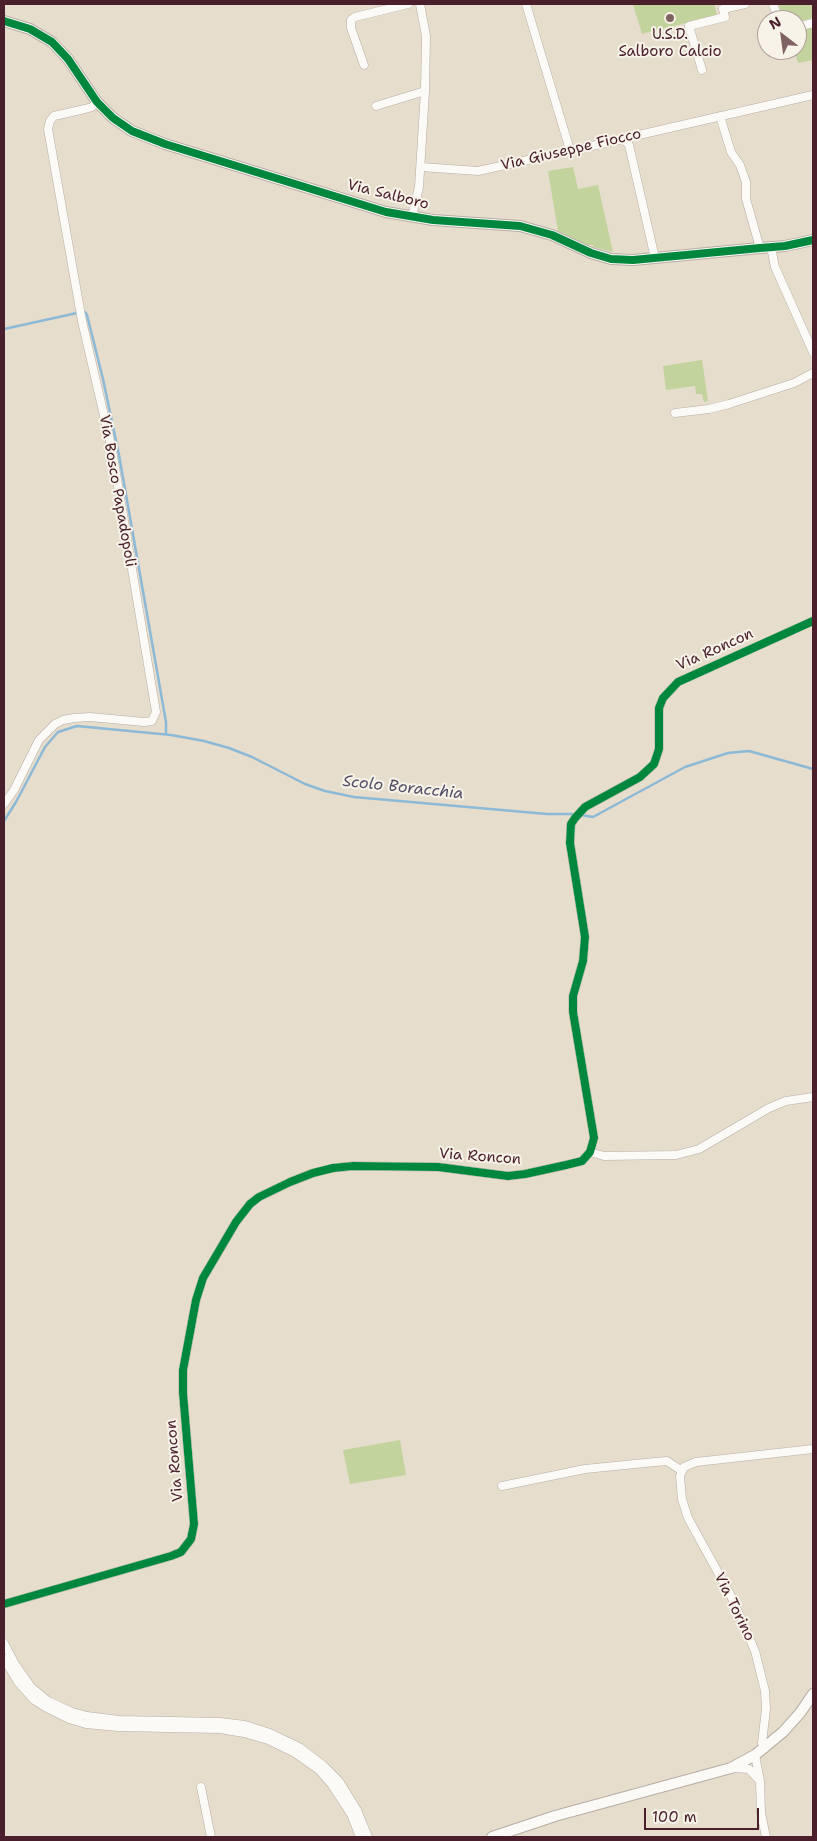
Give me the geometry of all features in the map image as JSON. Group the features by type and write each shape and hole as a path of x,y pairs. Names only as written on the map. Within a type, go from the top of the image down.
{"street":[{"path":"364,65 351,28 351,20 408,4"},
{"path":"412,217 419,187 425,91 426,36 420,4"},
{"path":"526,4 570,150"},
{"path":"702,70 689,26 725,17 723,9 746,4"},
{"name":"Via Salboro","path":"4,21 30,29 46,38 61,51 97,102 113,118 132,131 148,138 386,212 433,220 520,226 552,235 600,256 633,260 771,247 813,240"},
{"path":"376,106 425,91"},
{"name":"Via Giuseppe Fiocco","path":"421,167 478,171 570,150 619,140 625,141 630,137 813,95"},
{"name":"Via Bosco Papadopoli","path":"4,804 14,790 40,740 55,724 63,720 90,717 144,722 152,721 156,712 112,450 82,321 48,129 50,120 54,116 92,107 97,102"},
{"path":"720,116 731,152 740,165 746,182 746,199 760,248"},
{"path":"625,141 629,146 656,258"},
{"path":"771,247 775,267 813,352"},
{"path":"674,413 708,409 729,404 794,383 813,373"},
{"name":"Via Roncon","path":"4,1604 171,1556 181,1552 191,1540 193,1518 183,1393 183,1370 196,1300 203,1278 236,1222 250,1204 259,1197 290,1182 333,1168 353,1166 438,1167 508,1176 566,1165 582,1160 590,1152 594,1138 573,1004 584,961 585,937 570,843 571,824 580,811 640,777 654,764 659,749 659,708 668,691 678,682 813,622"},
{"path":"590,1152 604,1156 676,1155 699,1149 769,1108 794,1100 813,1097"},
{"path":"502,1486 585,1469 667,1461 682,1471 689,1464 696,1462 813,1450"},
{"name":"Via Torino","path":"682,1471 681,1491 688,1518 731,1596 755,1651 765,1691 766,1709 762,1743 765,1748"},
{"path":"4,1643 15,1664 31,1686 48,1701 72,1712 119,1720 220,1722 270,1733 299,1746 339,1781 357,1810 368,1837"},
{"path":"4,1659 18,1682 34,1700 70,1719 86,1724 118,1727 220,1729 268,1740 295,1753 318,1770 332,1785 351,1814 360,1837"},
{"path":"492,1837 555,1816 731,1768 755,1755 783,1732 800,1713 813,1694"},
{"path":"755,1755 760,1782 761,1813 766,1837"},
{"path":"731,1768 749,1769 760,1782"},
{"path":"201,1787 211,1837"}],"green space":[{"name":"U.S.D. Salboro Calcio","path":"633,4 714,4 717,15 642,34"},
{"path":"779,4 813,4 813,18 807,20 807,10 780,10"},
{"path":"813,27 813,60 798,63 797,60 807,60 807,28"},
{"path":"573,167 578,189 598,185 613,252 593,247 593,245 588,245 558,231 548,171"},
{"path":"702,360 708,401 704,402 702,394 696,394 695,386 666,390 663,366"},
{"path":"400,1440 406,1475 350,1484 343,1450"}],"waterway":[{"path":"85,312 103,379 119,455 166,722 166,734"},
{"path":"4,329 77,313"},
{"name":"Scolo Boracchia","path":"4,821 45,747 58,732 77,726 171,735 204,741 252,757 305,784 325,791 354,797 547,814 575,814"},
{"name":"Scolo Boracchia","path":"581,815 593,817 685,767 728,753 749,751 813,769"}],"cycle path":[{"path":"4,21 30,29 52,42 68,59 97,102 113,118 132,131 165,144 386,212 433,220 520,226 552,235 591,253 611,259 633,260 785,246 813,240"},
{"path":"4,1604 171,1556 181,1552 191,1539 194,1524 183,1393 183,1370 196,1300 203,1278 236,1222 250,1204 259,1197 290,1182 333,1168 353,1166 438,1167 508,1176 582,1161 590,1152 594,1138 573,1012 573,996 583,961 585,937 570,843 571,824 585,807 640,777 654,764 659,749 659,708 663,698 678,682 813,621"}],"place":[{"name":"U.S.D. Salboro Calcio","path":"670,18"}]}
